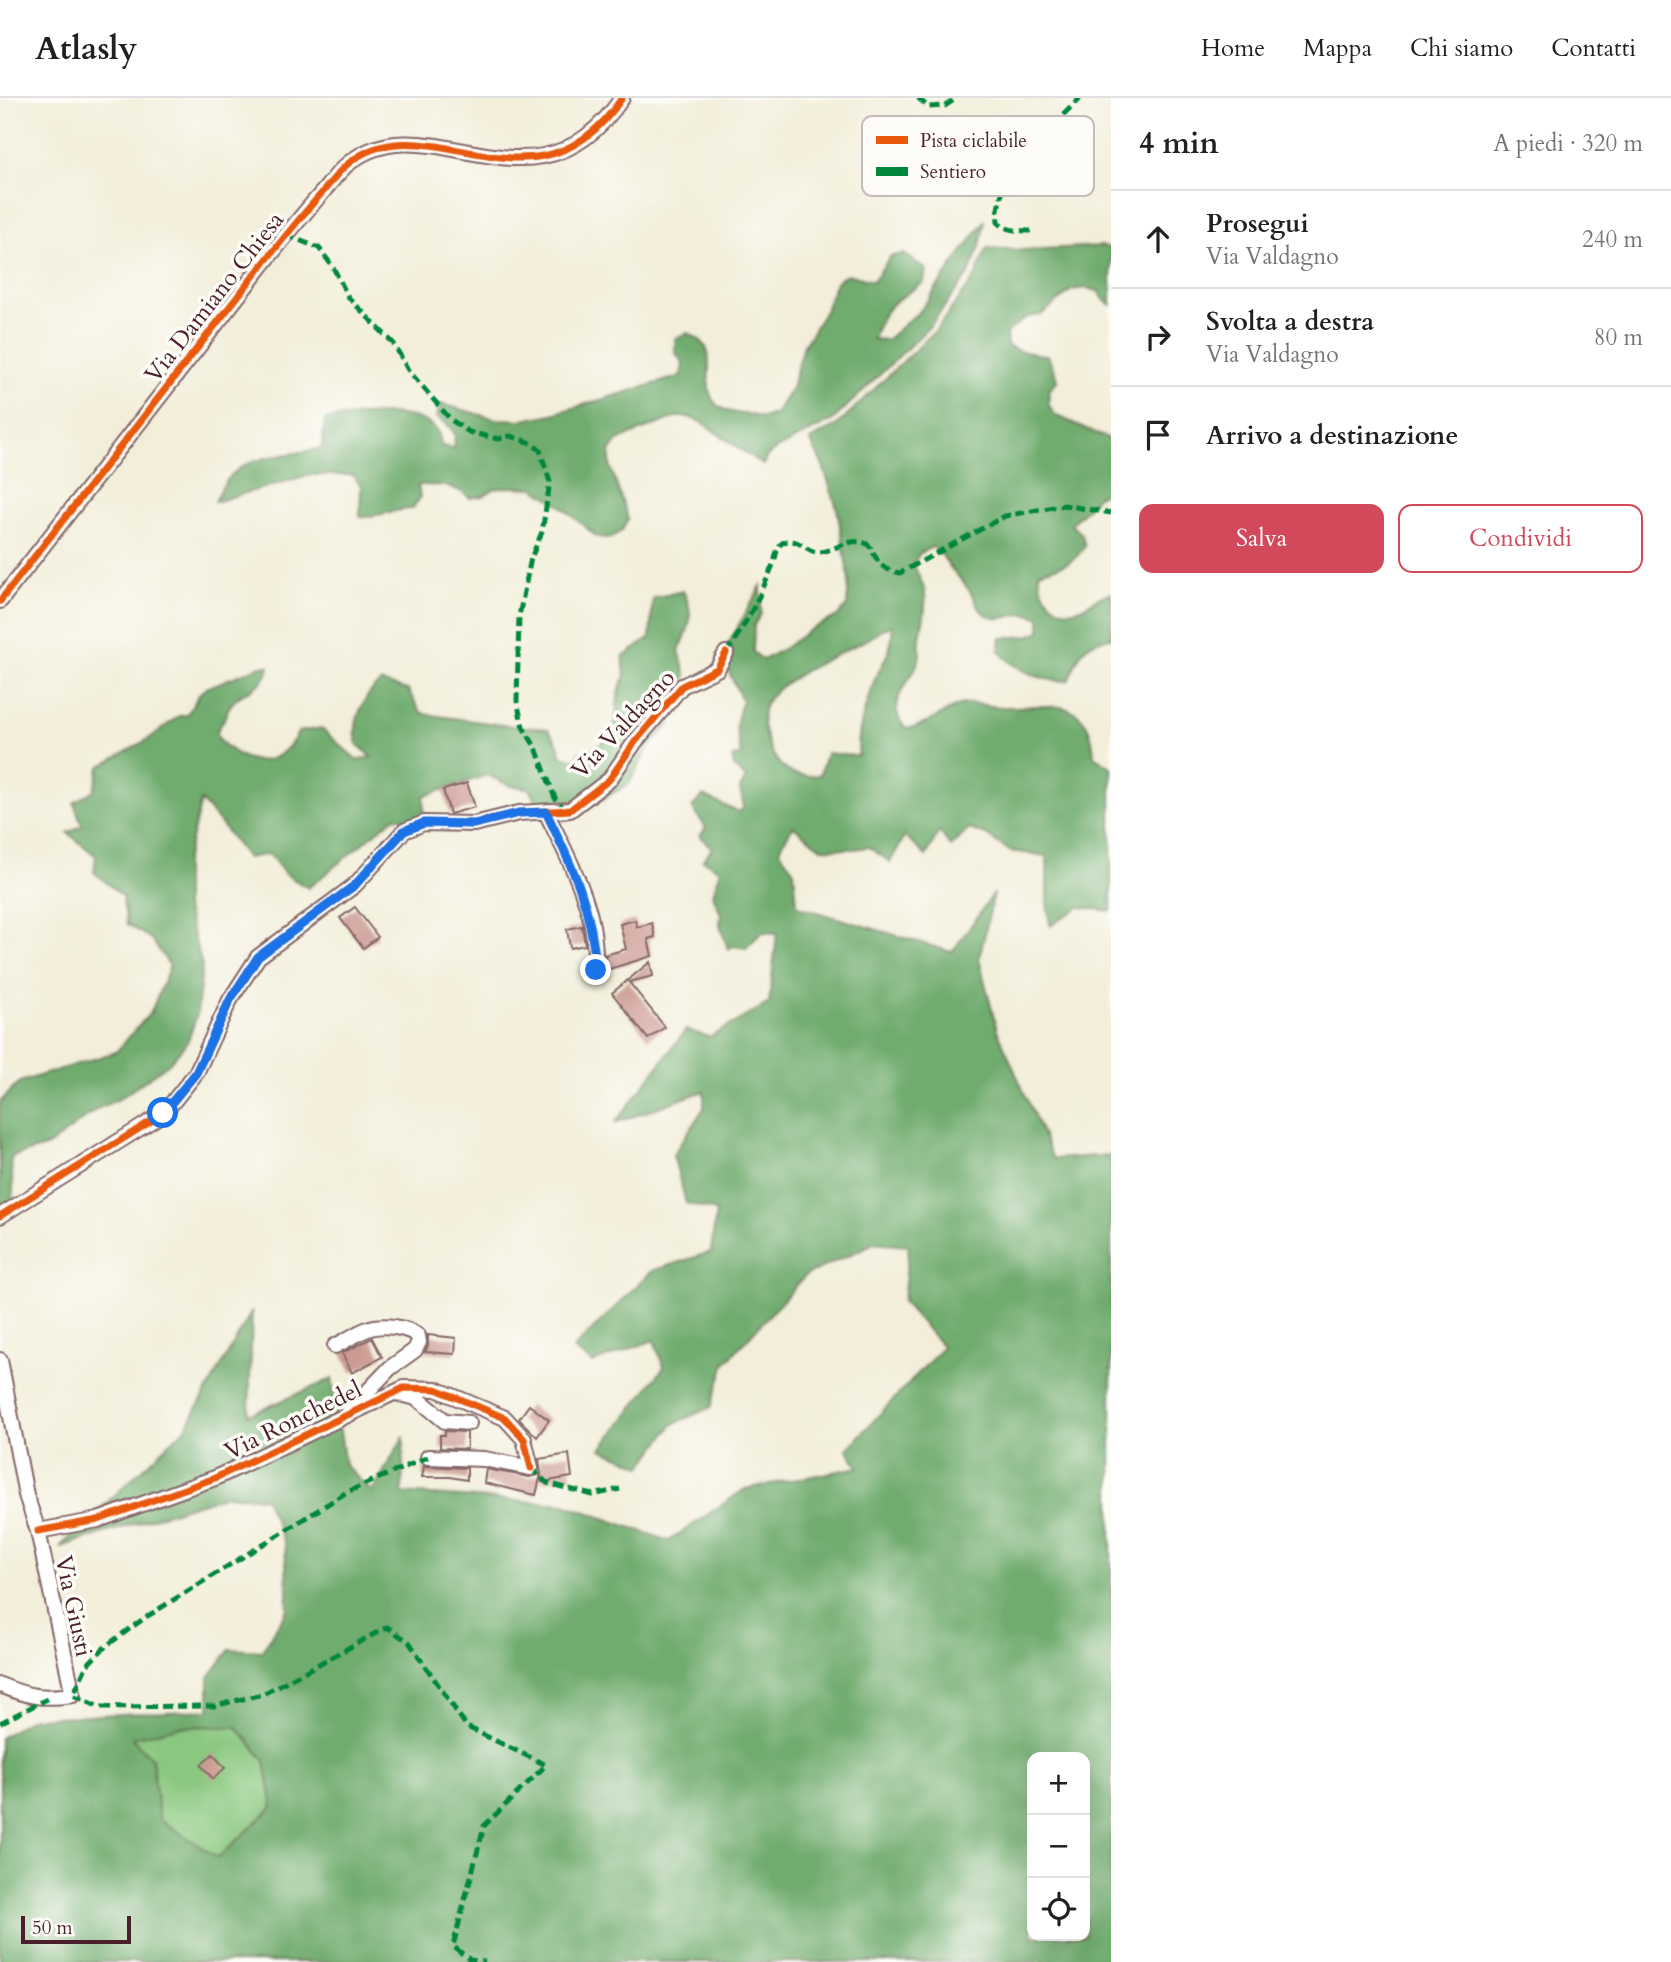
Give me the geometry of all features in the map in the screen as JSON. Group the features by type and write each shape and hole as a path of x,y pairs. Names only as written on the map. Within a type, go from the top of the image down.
{"street":[{"name":"Via Damiano Chiesa","path":"0,601 295,223 349,163 369,151 393,145 419,144 526,159 551,156 570,148 611,115 622,98"},
{"name":"Via Valdagno","path":"0,1216 163,1113 196,1073 230,1000 258,957 355,885 404,831 424,823 474,824 519,813 570,810 609,780 635,742 682,686 717,669 726,653"},
{"path":"546,812 589,910 596,970"},
{"path":"335,1346 370,1328 379,1327 412,1331 418,1336 419,1342 415,1350 390,1368 343,1417"},
{"name":"Via Giusti","path":"0,1360 4,1396 26,1495 38,1531 73,1695 47,1699 24,1695 0,1685"},
{"name":"Via Ronchedel","path":"38,1531 98,1520 215,1478 404,1388 436,1389 505,1418 524,1440 531,1468 484,1459 428,1457"},
{"path":"394,1393 417,1398 445,1421 469,1423"}],"green space":[{"path":"985,220 980,247 969,273 930,326 833,420 776,449 767,456 763,465 701,422 689,417 676,417 618,441 610,452 610,465 628,519 622,531 610,538 597,537 560,505 534,488 494,489 483,496 470,498 452,488 418,485 420,498 412,509 360,517 361,486 353,475 308,475 215,502 223,485 246,465 274,456 322,448 325,420 384,414 415,418 428,423 437,431 441,446 454,448 455,434 447,424 436,417 441,404 496,419 523,420 553,414 681,376 683,363 675,352 675,339 687,333 706,347 709,358 709,391 717,405 730,412 762,418 775,414 792,388 802,349 825,311 836,282 847,274 873,281 891,256 904,254 926,269 924,282 892,304 882,317 873,339 886,340 920,311"},
{"path":"987,248 1111,248 1111,305 1098,291 1085,288 1072,290 1041,315 1027,317 1006,333 1007,346 1048,356 1058,380 1049,390 1048,404 1055,415 1111,440 1111,491 1097,496 1071,525 1081,533 1085,546 1070,562 1039,572 1046,596 1064,610 1081,608 1111,593 1111,638 1087,646 1069,680 1050,680 1021,669 999,651 1001,638 1028,636 1040,631 1040,618 1024,614 993,618 984,613 969,589 941,554 932,547 920,553 913,564 922,582 925,611 919,660 900,694 897,710 906,729 921,725 965,704 1003,707 1051,706 1076,713 1085,721 1094,756 1111,767 1111,911 1079,907 1050,926 1047,856 1010,851 986,835 969,829 951,847 939,831 926,856 905,836 890,862 869,847 821,848 793,826 779,850 794,871 797,906 952,952 994,893 979,959 997,1030 1053,1159 1111,1155 1111,1962 0,1962 0,1738 32,1718 209,1710 209,1677 230,1649 262,1651 288,1609 285,1544 265,1498 226,1495 60,1547 186,1428 252,1311 249,1415 332,1379 345,1465 372,1492 404,1436 402,1493 564,1504 669,1541 745,1489 859,1467 847,1449 943,1347 903,1302 909,1246 874,1243 806,1275 725,1363 711,1407 673,1424 642,1466 601,1449 664,1367 654,1340 593,1363 573,1349 652,1271 711,1252 716,1211 686,1203 673,1155 704,1108 704,1091 615,1123 686,1030 710,1037 769,1003 777,933 762,932 746,948 733,946 728,949 720,925 721,914 713,895 720,870 703,860 712,848 700,836 706,828 692,807 703,796 739,812 744,807 740,789 746,778 734,767 732,757 741,756 736,726 742,700 729,672 717,656 728,644 761,586 761,614 754,625 753,652 763,660 811,629 838,616 847,606 849,580 837,508 823,466 810,440 837,425 935,331 975,277","holes":["892,626 886,658 876,677 863,716 859,756 826,753 820,775 806,776 788,771 778,762 766,738 762,717 765,704 783,685 812,667 870,638 880,630","182,1726 237,1727 265,1761 273,1807 218,1858 159,1819 152,1759 132,1738"]},
{"path":"683,591 690,614 686,635 679,650 686,677 672,698 670,724 647,750 629,784 566,820 547,817 528,788 511,786 487,775 424,796 424,823 395,817 308,888 285,874 269,854 247,858 201,801 185,863 185,906 202,965 197,1014 188,1041 169,1063 121,1098 97,1109 48,1146 11,1157 14,1207 0,1210 0,1102 20,1082 116,1052 151,1012 170,966 151,939 127,924 122,896 94,872 96,856 68,833 82,825 74,803 94,790 100,767 150,738 179,716 187,715 206,688 261,666 269,666 265,678 233,702 217,733 227,747 251,760 260,761 278,756 298,732 321,728 357,760 372,757 357,744 356,727 364,702 381,682 408,690 424,714 548,729 562,756 576,760 579,753 600,744 613,731 618,695 625,678 623,657 650,638 653,598"},
{"path":"182,1726 237,1727 265,1761 273,1807 218,1858 159,1819 152,1759 131,1737"}],"building":[{"path":"467,783 475,807 450,814 443,790"},
{"path":"355,907 378,937 363,948 340,918"},
{"path":"635,920 637,927 652,923 655,937 648,939 652,956 606,970 605,955 626,949 620,924"},
{"path":"582,926 585,945 570,948 567,929"},
{"path":"650,962 653,976 629,982 665,1027 648,1039 612,993"},
{"path":"428,1335 456,1338 455,1354 425,1352"},
{"path":"372,1338 382,1357 352,1373 342,1353"},
{"path":"529,1405 549,1420 537,1437 519,1419"},
{"path":"445,1431 467,1432 467,1449 440,1448 440,1435 445,1435"},
{"path":"569,1454 572,1477 542,1482 539,1459"},
{"path":"424,1466 467,1468 467,1480 422,1477"},
{"path":"486,1469 529,1477 541,1474 536,1495 484,1483"},
{"path":"213,1754 225,1768 213,1779 201,1765"}],"marked path":[{"path":"918,98 928,107 945,106 957,98"},
{"path":"1062,116 1080,98"},
{"path":"1002,196 998,222 1009,229 1031,231"},
{"path":"286,235 319,248 333,267 348,297 394,344 408,370 451,420 469,432 498,439 510,436 529,442 540,450 550,482 542,532 531,558 519,616 517,701 523,727 536,748 555,798 565,810"},
{"path":"726,653 753,609 778,548 784,542 796,542 818,552 847,543 865,543 884,567 900,573 1005,516 1064,505 1111,513"},
{"path":"428,1457 347,1492 146,1617 106,1646 87,1665 73,1695 99,1707 214,1706 263,1694 387,1627 409,1642 467,1727 546,1765 484,1826 453,1946 470,1960 485,1962"},
{"path":"531,1468 547,1483 593,1495 620,1489"},
{"path":"0,1723 47,1699"}],"cycle path":[{"path":"0,601 275,249 345,166 380,147 413,144 518,158 554,153 589,135 622,98"},
{"path":"0,1216 164,1113 196,1073 230,1000 258,957 355,885 404,831 424,823 474,824 519,813 570,810 609,780 635,742 682,686 717,669 726,653"},
{"path":"38,1531 98,1520 215,1478 404,1388 436,1389 505,1418 524,1439 531,1468"}],"route":[{"path":"163,1113 196,1073 230,1000 258,957 355,885 404,831 414,825 474,824 519,813 546,812 589,910 596,970"}]}
